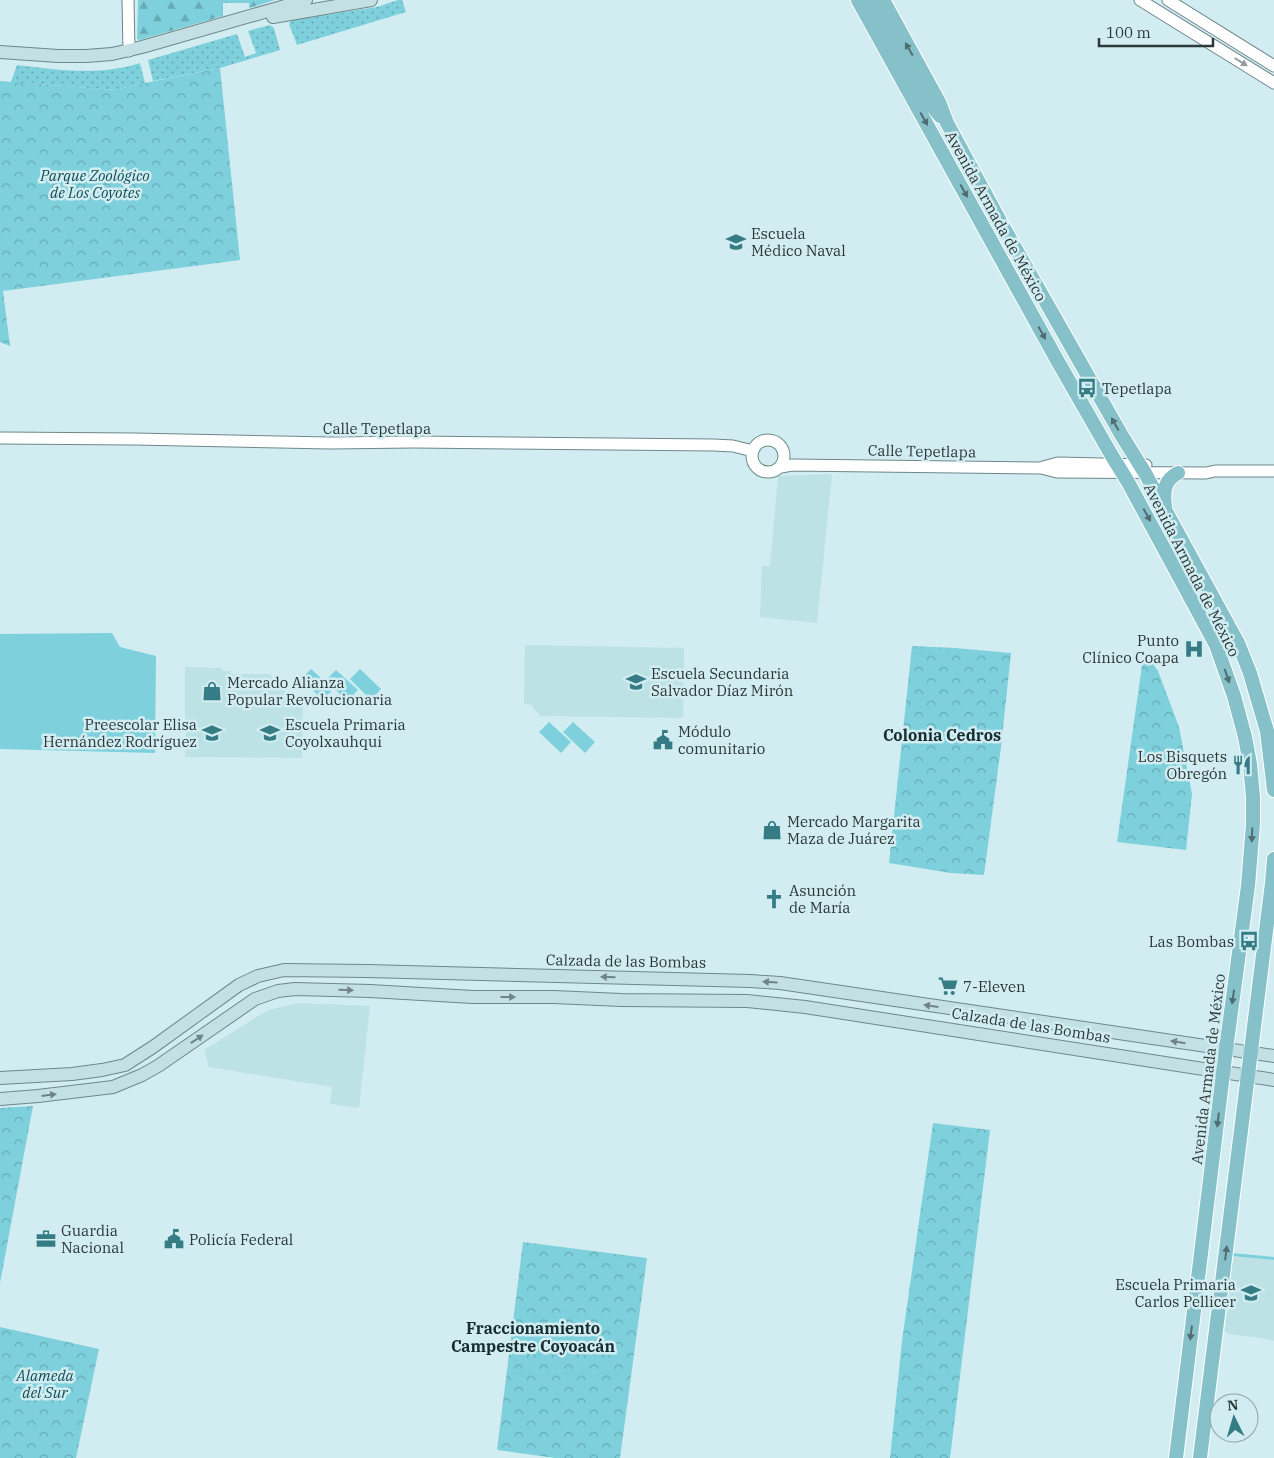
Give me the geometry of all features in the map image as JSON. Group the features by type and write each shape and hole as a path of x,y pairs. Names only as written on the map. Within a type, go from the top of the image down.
{"main road":[{"path":"0,52 68,56 129,51 306,0"},
{"path":"259,14 279,17 371,0"},
{"name":"Avenida Armada de México","path":"858,0 1057,360 1120,468 1216,645 1234,696 1245,736 1253,797 1251,865 1226,1049 1176,1458"},
{"path":"870,0 916,85 936,113 947,123"},
{"name":"Avenida Armada de México","path":"883,0 939,102 947,123 1088,377 1143,469 1224,614 1250,673 1267,731 1274,790"},
{"path":"1166,510 1164,495 1166,484 1178,473"},
{"path":"1200,1458 1274,859"},
{"name":"Calzada de las Bombas","path":"0,1078 94,1071 125,1065 239,985 258,976 284,970 318,969 780,983 1274,1056"},
{"name":"Calzada de las Bombas","path":"0,1098 38,1096 113,1087 158,1066 255,999 294,988 473,998 554,997 746,1001 872,1016 1274,1080"}],"street":[{"path":"128,0 129,51"},
{"path":"1140,0 1274,82"},
{"path":"1168,0 1274,66"},
{"name":"Calle Tepetlapa","path":"0,438 330,443 714,445 733,446 752,452"},
{"path":"768,440 779,444 784,453 784,461 781,467 770,473 759,470 754,464 752,456 752,452 759,443 768,440"},
{"path":"784,453 798,460 803,465"},
{"name":"Calle Tepetlapa","path":"781,467 803,465 1042,468 1058,472 1120,468 1178,473 1274,471"},
{"name":"Calle Tepetlapa","path":"1143,469 1206,467 1215,471"}],"shaded area":[{"path":"832,474 817,623 760,617 762,566 770,566 778,476"},
{"path":"525,645 684,648 683,718 540,716 531,705 524,704"},
{"path":"185,667 222,668 222,671 231,671 231,674 269,674 292,700 294,699 303,705 302,758 185,757"},
{"path":"299,1003 370,1006 359,1108 330,1104 332,1087 209,1067 204,1050 268,1010"},
{"name":"Escuela Primaria Carlos Pellicer","path":"1232,1256 1274,1260 1274,1341 1228,1334 1225,1331"}],"green space":[{"path":"138,0 275,0 249,8 249,3 223,3 223,16 139,40 137,39"},
{"path":"402,0 406,12 297,45 289,24 294,20 377,7"},
{"path":"270,25 274,28 280,50 220,68 153,81 148,60 237,34 245,57 256,53 248,31"},
{"path":"140,63 145,83 115,90 11,82 17,65 94,71 110,70"},
{"name":"Parque Zoológico de Los Coyotes","path":"220,68 240,260 3,291 10,346 0,342 0,81 115,90"},
{"path":"112,633 120,647 156,656 155,753 0,749 0,634"},
{"path":"912,646 1011,653 984,875 951,873 889,863"},
{"path":"1144,651 1158,671 1179,727 1192,794 1186,850 1117,842"},
{"path":"311,669 333,689 323,700 301,679"},
{"path":"360,669 381,689 371,700 350,679"},
{"path":"336,670 358,690 347,701 326,680"},
{"path":"549,722 571,742 561,753 539,732"},
{"path":"573,722 595,742 585,753 563,732"},
{"path":"33,1106 0,1283 0,1108"},
{"path":"933,1123 990,1130 950,1458 890,1458 902,1341"},
{"path":"523,1242 647,1258 620,1458 555,1458 497,1450"},
{"path":"1232,1253 1274,1257 1274,1260 1232,1256"},
{"name":"Alameda del Sur","path":"0,1327 99,1349 76,1458 0,1458"}],"place":[{"name":"Escuela Médico Naval","path":"736,242"},
{"name":"Tepetlapa","path":"1087,388"},
{"name":"Punto Clínico Coapa","path":"1194,649"},
{"name":"Escuela Secundaria Salvador Díaz Mirón","path":"636,682"},
{"name":"Mercado Alianza Popular Revolucionaria","path":"212,691"},
{"name":"Preescolar Elisa Hernández Rodríguez","path":"212,733"},
{"name":"Escuela Primaria Coyolxauhqui","path":"270,733"},
{"name":"Módulo comunitario","path":"663,740"},
{"name":"Los Bisquets Obregón","path":"1242,765"},
{"name":"Mercado Margarita Maza de Juárez","path":"772,830"},
{"name":"Asunción de María","path":"774,899"},
{"name":"Las Bombas","path":"1249,941"},
{"name":"7-Eleven","path":"948,986"},
{"name":"Guardia Nacional","path":"46,1239"},
{"name":"Policía Federal","path":"174,1239"},
{"name":"Escuela Primaria Carlos Pellicer","path":"1251,1293"}],"district":[{"name":"Colonia Cedros","path":"942,735"},
{"name":"Fraccionamiento Campestre Coyoacán","path":"533,1337"}]}
